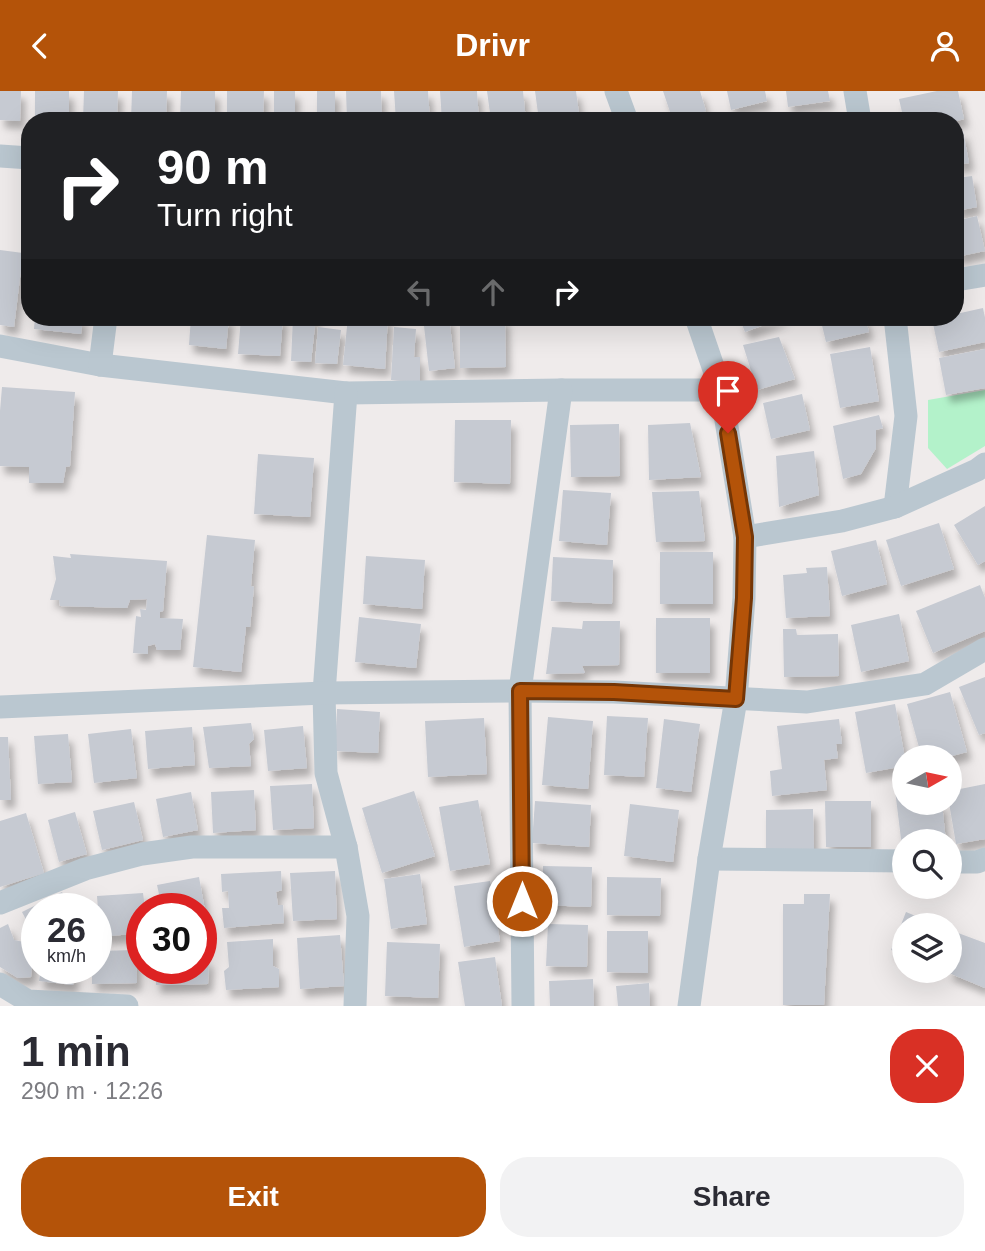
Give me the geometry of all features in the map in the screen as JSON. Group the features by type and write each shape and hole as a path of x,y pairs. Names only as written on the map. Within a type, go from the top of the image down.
{"street":[{"path":"616,91 624,112"},
{"path":"855,91 857,112"},
{"path":"0,156 21,157"},
{"path":"964,279 985,275"},
{"path":"100,365 105,326"},
{"path":"689,1006 709,859 736,699 744,598 745,537 721,390 699,326"},
{"path":"895,507 906,416 896,326"},
{"path":"0,346 100,365 346,393 721,390"},
{"path":"523,1006 520,691 561,390"},
{"path":"346,393 324,693 326,773 346,847 358,916 355,1006"},
{"path":"745,537 842,521 895,507 982,470"},
{"path":"0,707 324,693 520,691 614,692 807,702 925,684 985,649"},
{"path":"0,903 85,869 142,854 192,847 346,847"},
{"path":"709,859 892,861"},
{"path":"962,862 982,862"},
{"path":"0,984 28,1002 127,1006"}],"green space":[{"path":"985,390 985,446 947,469 928,448 928,400"}],"building":[{"path":"0,91 21,91 20,121 0,120"},
{"path":"35,91 69,91 69,112 35,112"},
{"path":"84,91 118,91 117,112 83,112"},
{"path":"132,91 167,91 166,112 131,112"},
{"path":"181,91 215,91 215,112 180,112"},
{"path":"227,91 264,91 263,112 227,112"},
{"path":"274,91 295,91 295,112 274,112"},
{"path":"317,91 335,91 335,112 317,112"},
{"path":"346,91 381,91 382,112 347,112"},
{"path":"394,91 428,91 429,112 395,112"},
{"path":"440,91 477,91 478,112 441,112"},
{"path":"487,91 523,91 525,112 490,112"},
{"path":"535,91 576,91 579,112 538,112"},
{"path":"663,91 700,91 706,111 670,112"},
{"path":"727,91 765,91 767,101 731,110"},
{"path":"786,91 828,91 830,101 788,107"},
{"path":"937,91 958,91 962,112 902,112 899,99"},
{"path":"964,136 969,163 964,164"},
{"path":"972,176 977,207 964,209 964,177"},
{"path":"977,216 985,251 964,255 964,219"},
{"path":"0,250 21,253 14,327 0,325"},
{"path":"983,308 985,342 939,352 933,326 964,326 964,312"},
{"path":"34,326 82,326 81,334 34,329"},
{"path":"190,326 228,326 226,349 189,345"},
{"path":"240,326 282,326 280,356 238,354"},
{"path":"293,326 315,326 311,362 291,361"},
{"path":"347,326 387,326 385,369 343,365"},
{"path":"424,326 450,326 455,368 429,371"},
{"path":"460,326 505,326 506,367 460,368"},
{"path":"743,326 761,326 745,332"},
{"path":"822,326 867,326 869,332 826,342"},
{"path":"318,327 341,330 337,364 315,363"},
{"path":"394,327 416,329 414,357 420,357 420,382 391,380"},
{"path":"779,337 795,379 757,390 743,345"},
{"path":"870,347 879,401 840,408 830,354"},
{"path":"985,349 985,388 946,395 939,358"},
{"path":"2,387 75,392 70,466 66,467 63,483 29,483 29,467 0,466"},
{"path":"802,394 810,430 771,439 763,403"},
{"path":"879,415 883,428 876,430 876,448 861,474 843,479 833,426"},
{"path":"455,420 511,420 510,484 454,482"},
{"path":"690,423 701,477 649,480 648,425"},
{"path":"619,424 620,476 571,477 570,425"},
{"path":"814,451 819,495 779,507 776,456"},
{"path":"258,454 314,458 310,517 254,514"},
{"path":"563,490 611,493 607,545 559,541"},
{"path":"699,491 705,541 656,542 652,492"},
{"path":"985,506 985,561 978,565 954,525"},
{"path":"939,523 954,569 901,586 886,540"},
{"path":"207,535 255,540 250,627 246,627 241,672 193,667"},
{"path":"876,540 887,584 842,596 831,551"},
{"path":"660,552 713,552 713,604 660,604"},
{"path":"70,554 167,561 163,611 160,612 160,618 183,619 180,650 157,650 155,644 148,646 148,654 133,653 136,616 141,617 140,609 146,610 147,599 130,600 127,608 60,606 59,600 50,600 56,579 53,556 71,558"},
{"path":"366,556 425,560 422,609 363,604"},
{"path":"553,557 613,560 612,604 551,601"},
{"path":"827,567 830,616 786,618 783,575 807,573 806,568"},
{"path":"980,585 985,598 985,631 933,653 916,611"},
{"path":"899,614 909,661 861,672 851,625"},
{"path":"359,617 421,624 416,668 355,662"},
{"path":"656,618 710,618 710,673 656,673"},
{"path":"583,621 620,621 619,665 582,666 585,673 546,674 552,627 582,629"},
{"path":"783,629 796,629 797,635 838,634 839,676 784,677"},
{"path":"985,677 985,733 979,735 959,687"},
{"path":"950,692 967,752 962,753 962,745 918,745 907,704"},
{"path":"895,704 903,745 892,745 892,768 866,773 855,712"},
{"path":"337,709 380,712 378,753 335,751"},
{"path":"607,716 648,718 644,777 604,775"},
{"path":"548,717 593,721 588,789 542,785"},
{"path":"484,718 487,774 428,777 425,721"},
{"path":"664,719 700,724 691,792 656,788"},
{"path":"839,719 842,744 836,744 838,758 824,760 827,790 772,796 770,771 782,769 777,726"},
{"path":"251,723 254,739 249,744 251,766 209,768 203,727"},
{"path":"303,726 307,768 268,771 264,730"},
{"path":"192,727 195,765 148,769 145,731"},
{"path":"131,729 137,778 94,783 88,734"},
{"path":"68,734 72,782 38,784 34,736"},
{"path":"0,737 8,737 11,800 0,800"},
{"path":"312,784 314,828 273,830 270,786"},
{"path":"985,784 985,839 962,843 962,829 953,829 951,815 962,815 962,789"},
{"path":"254,790 256,830 213,833 211,792"},
{"path":"414,791 435,856 382,873 362,808"},
{"path":"191,792 198,830 163,837 156,799"},
{"path":"478,800 490,864 450,871 439,807"},
{"path":"535,801 591,805 589,847 532,843"},
{"path":"825,801 871,801 871,847 826,847"},
{"path":"134,802 143,840 102,850 93,811"},
{"path":"630,804 679,810 673,862 624,856"},
{"path":"813,809 814,849 766,849 766,810"},
{"path":"75,812 87,854 59,862 48,820"},
{"path":"26,813 44,873 0,887 0,821"},
{"path":"898,815 943,815 945,829 900,829"},
{"path":"543,866 592,867 591,907 542,905"},
{"path":"281,871 282,890 276,892 278,905 283,905 284,923 224,928 222,908 229,908 228,891 222,892 221,874"},
{"path":"335,871 337,919 293,921 290,873"},
{"path":"420,874 427,924 391,929 384,879"},
{"path":"199,877 202,893 159,893 157,885"},
{"path":"607,877 661,878 660,916 607,915"},
{"path":"490,881 500,941 464,947 454,886"},
{"path":"126,894 126,935 112,936 112,895"},
{"path":"804,894 830,894 824,1005 783,1005 783,904 804,904"},
{"path":"8,924 14,940 21,941 21,978 0,967 0,928"},
{"path":"548,924 588,925 587,967 546,966"},
{"path":"607,931 648,931 648,973 607,972"},
{"path":"962,934 985,943 985,988 962,978"},
{"path":"340,935 344,986 300,989 297,938"},
{"path":"273,939 273,966 279,969 279,987 226,990 224,971 229,967 227,942"},
{"path":"387,942 440,944 438,998 385,996"},
{"path":"126,950 126,983 112,984 112,951"},
{"path":"495,957 502,1006 465,1006 458,962"},
{"path":"593,979 594,1006 550,1006 549,981"},
{"path":"649,983 650,1006 618,1006 616,986"}],"route":[{"path":"522,901 520,691 614,692 736,699 744,598 745,537 728,433"}]}
